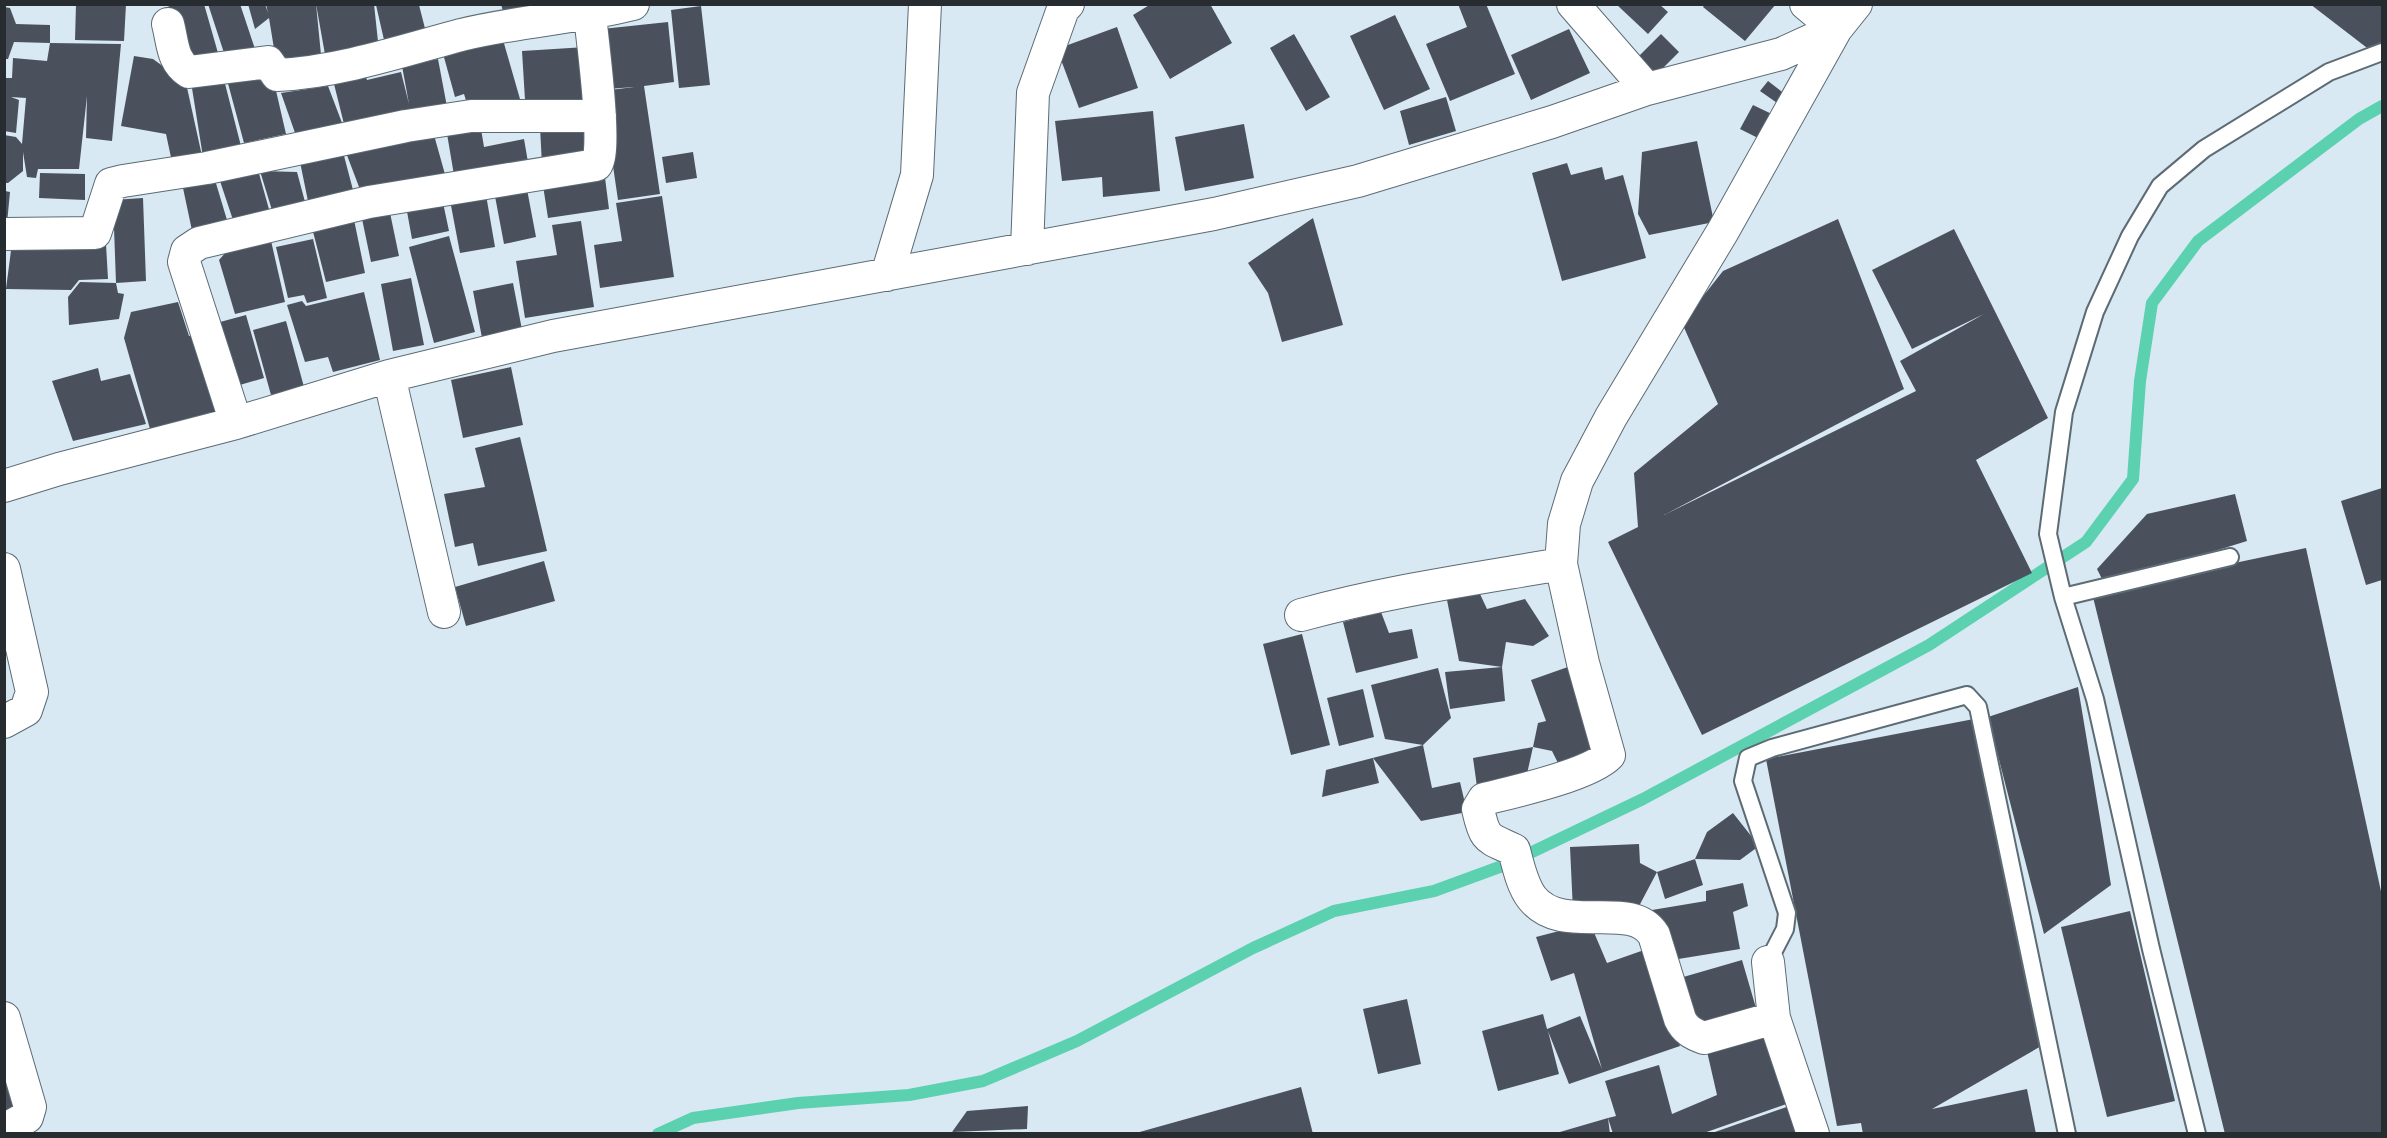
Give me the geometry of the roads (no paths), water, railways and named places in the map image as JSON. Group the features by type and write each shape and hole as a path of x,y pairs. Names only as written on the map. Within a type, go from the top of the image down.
{"street":[{"path":"168,24 178,65 189,72 268,62 277,75 410,51 463,35 590,15 633,4"},
{"path":"887,275 916,175 925,4"},
{"path":"1027,249 1033,93 1063,9 1068,4"},
{"path":"1573,4 1647,89"},
{"path":"1806,4 1836,30"},
{"path":"1774,1018 1704,1038 1694,1035 1680,1019 1650,928 1633,920 1562,917 1534,901 1517,861 1486,836 1478,809 1480,802 1598,764 1609,755 1583,663 1561,564 1564,524 1577,481 1611,417 1723,231 1836,30 1856,4"},
{"path":"236,423 184,262 187,250 199,243 369,202 596,165 600,158 600,116 590,15"},
{"path":"4,486 58,469 236,423 389,376 553,336 1214,214 1359,181 1552,122 1647,89 1781,54 1836,30"},
{"path":"4,234 94,233 107,190 111,184 123,181 207,168 406,126 471,116 600,116"},
{"path":"389,376 444,612"},
{"path":"1301,615 1351,601 1452,580 1561,564"},
{"path":"4,569 32,692 26,710 4,722"},
{"path":"1768,962 1774,1018 1813,1134"},
{"path":"4,1018 30,1107 27,1117 4,1130"}],"lane":[{"path":"2197,1134 2151,949 2095,699 2062,592 2048,534 2064,412 2095,312 2130,236 2160,186 2204,149 2329,72 2382,52"},
{"path":"2062,592 2230,557"},
{"path":"1768,962 1785,929 1787,913 1743,781 1748,758 1772,748 1967,695 1978,707 2067,1134"}],"waterway":[{"path":"658,1134 693,1118 798,1103 909,1095 983,1081 1077,1041 1253,948 1334,911 1434,891 1505,865 1643,799 1929,645 2086,542 2133,479 2140,381 2152,303 2198,241 2359,119 2382,106"}]}
